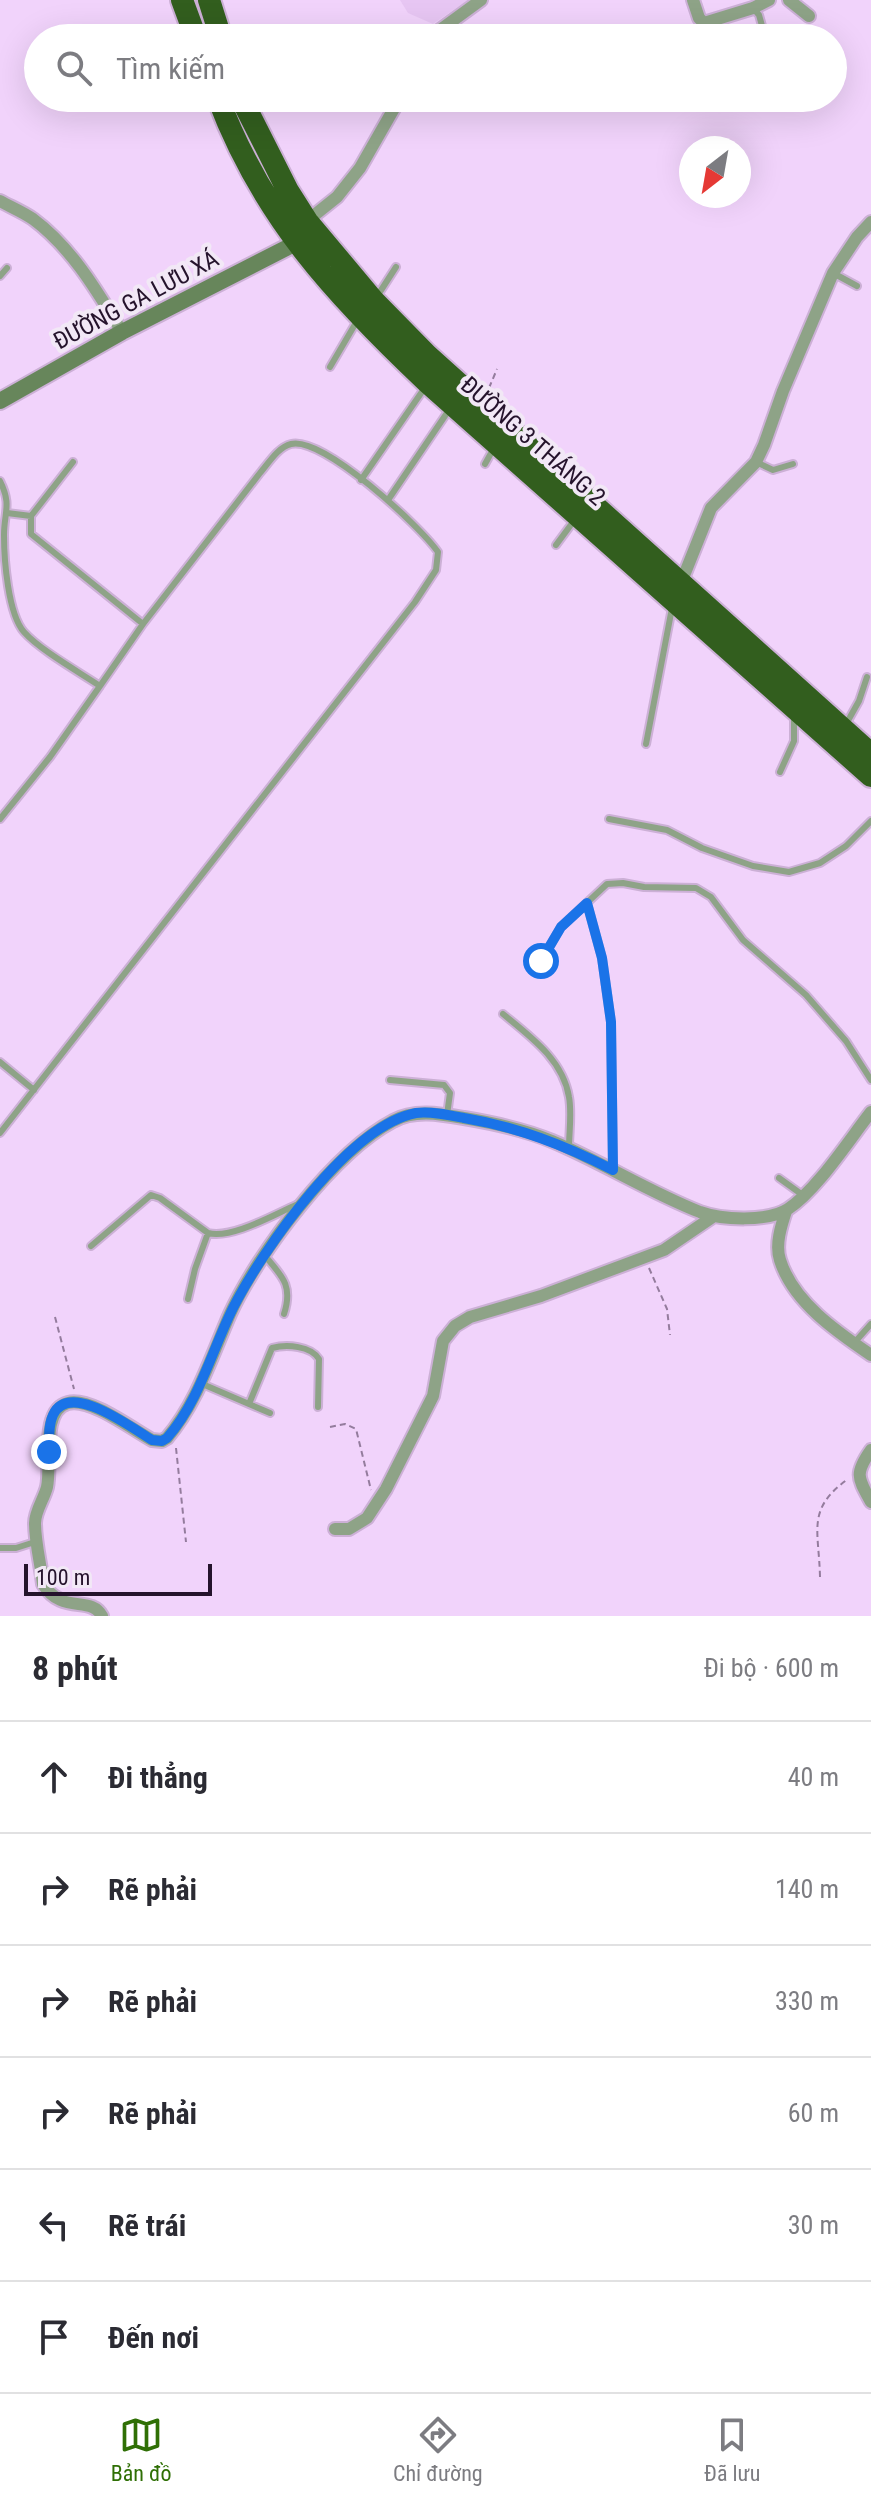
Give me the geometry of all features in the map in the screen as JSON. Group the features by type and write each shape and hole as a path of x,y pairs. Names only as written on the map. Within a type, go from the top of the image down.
{"highway":[{"path":"182,0 191,24"},
{"path":"209,0 217,24"},
{"name":"ĐƯỜNG 3 THÁNG 2","path":"225,112 262,192 291,236 366,309 428,383 578,516 677,592 871,754"},
{"name":"ĐƯỜNG 3 THÁNG 2","path":"248,112 288,191 366,309 427,355 677,592 794,708 871,776"},
{"path":"291,236 307,221"}],"street":[{"path":"448,24 481,0"},
{"path":"693,0 704,23 712,23 769,0"},
{"path":"789,0 809,16"},
{"path":"307,221 337,197 360,168 392,112"},
{"path":"0,201 32,218 57,241 85,272 122,332"},
{"path":"677,592 711,508 756,462 833,273 871,222"},
{"name":"ĐƯỜNG GA LƯU XÁ","path":"0,401 291,236"},
{"path":"102,1616 91,1605 62,1602 49,1593 43,1584 35,1520 49,1476 52,1421 60,1406 77,1401 93,1406 152,1440 162,1441 172,1431 200,1383 237,1300 303,1202 352,1149 393,1120 418,1113 513,1127 569,1148 700,1212 752,1218 786,1211 804,1196 871,1112"},
{"path":"786,1211 779,1232 779,1258 792,1287 816,1312 871,1355"},
{"path":"335,1529 358,1525 380,1500 433,1396 443,1341 455,1326 470,1317 541,1296 675,1245 714,1216"},
{"path":"871,1450 859,1471 859,1481 871,1502"}],"lane":[{"path":"753,8 762,24"},
{"path":"330,367 396,267"},
{"path":"0,276 7,268"},
{"path":"833,273 857,286"},
{"path":"361,480 428,383"},
{"path":"388,500 452,405"},
{"path":"485,464 496,443"},
{"path":"0,819 50,757 143,624 281,450 292,444 307,444 330,456 388,500 429,538 438,552 436,570 415,602 0,1133"},
{"path":"73,462 31,516 31,534 143,624"},
{"path":"756,462 773,470 793,464"},
{"path":"0,481 9,501 4,532 8,580 20,624 33,639 100,686"},
{"path":"7,513 31,516"},
{"path":"556,545 578,516"},
{"path":"646,744 677,592"},
{"path":"843,729 859,701 867,677"},
{"path":"780,772 794,741 794,708"},
{"path":"609,819 667,830 702,848 753,866 789,872 820,863 846,846 871,821"},
{"path":"541,961 561,927 607,884 696,888 711,897 743,940 806,995 846,1041 871,1080"},
{"path":"587,903 602,958 611,1022 613,1170"},
{"path":"503,1014 560,1068 570,1098 569,1148"},
{"path":"0,1062 34,1090"},
{"path":"390,1080 444,1085 450,1093 447,1115"},
{"path":"779,1178 804,1196"},
{"path":"91,1246 151,1195 160,1198 208,1233 216,1235 231,1232 303,1202"},
{"path":"188,1299 208,1233"},
{"path":"265,1256 287,1286 289,1300 284,1314"},
{"path":"854,1343 871,1324"},
{"path":"249,1404 267,1356 272,1348 278,1346 310,1349 317,1354 318,1407"},
{"path":"200,1383 270,1413"},
{"path":"0,1548 16,1548 38,1541"}],"path":[{"path":"644,1258 667,1309 670,1335"},
{"path":"55,1317 77,1401"},
{"path":"330,1427 345,1424 356,1429 368,1484 380,1500"},
{"path":"172,1431 186,1542"},
{"path":"820,1577 818,1513 825,1497 859,1471"}],"shaded area":[{"path":"400,0 468,0 433,24 408,13"}],"route":[{"path":"49,1452 54,1413 60,1406 77,1401 93,1406 152,1440 167,1438 209,1365 243,1288 299,1207 352,1149 393,1120 418,1113 501,1124 550,1140 613,1170 611,1022 602,958 587,903 552,938 541,961"}]}
